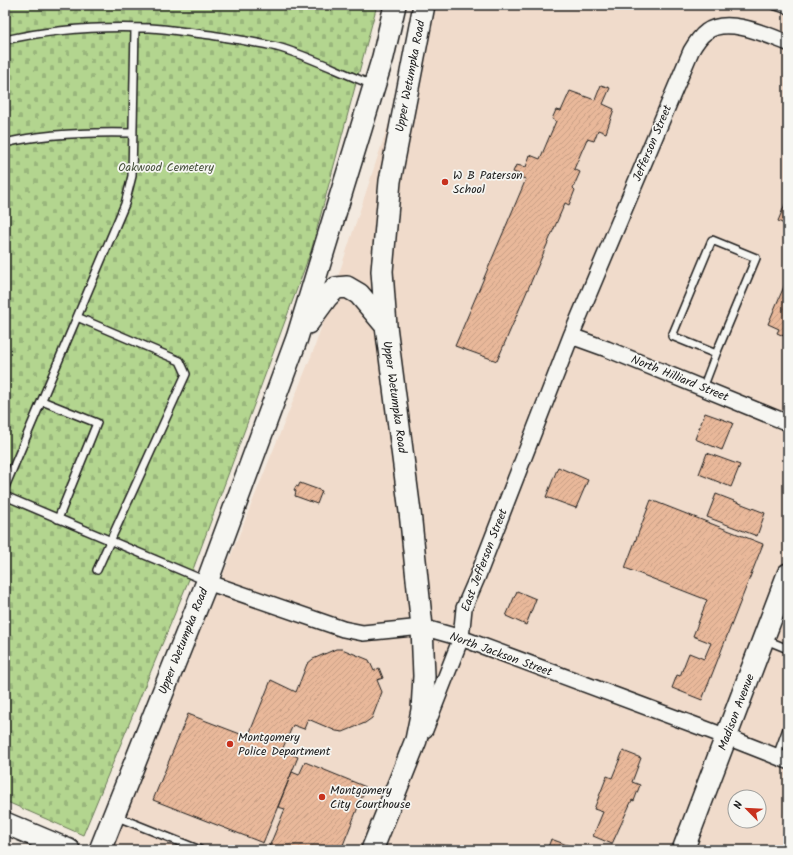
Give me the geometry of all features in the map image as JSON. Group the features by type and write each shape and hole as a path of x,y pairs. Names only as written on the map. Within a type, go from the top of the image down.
{"main road":[{"name":"Upper Wetumpka Road","path":"100,850 207,582 298,338 384,57 395,5"},
{"name":"Upper Wetumpka Road","path":"397,788 416,740 422,710 424,676 422,627 410,512 386,326 382,271 390,181 424,5"},
{"path":"298,338 327,297 336,288 347,287 359,294 386,326"},
{"name":"Madison Avenue","path":"683,850 788,574"},
{"name":"East Jefferson Street","path":"372,850 397,788"},
{"path":"5,823 69,850"}],"street":[{"name":"Jefferson Street","path":"571,336 691,52 699,37 707,30 725,26 745,28 788,43"},
{"name":"North Hilliard Street","path":"571,336 607,349 788,423"},
{"name":"East Jefferson Street","path":"397,788 417,750 461,638 464,608 571,336"},
{"name":"North Jackson Street","path":"207,582 343,629 363,633 422,627 461,638 782,758"}],"lane":[{"path":"774,5 788,10"},
{"path":"5,40 59,31 98,28 150,28 186,32 243,40 278,48 304,56 375,86"},
{"path":"5,487 78,318 130,189 132,176 135,28"},
{"path":"5,142 81,133 133,133"},
{"path":"703,388 756,258 712,240 672,336 716,354"},
{"path":"78,318 180,361 186,374 97,570"},
{"path":"42,401 97,424 58,519"},
{"path":"5,496 207,582"},
{"path":"764,639 788,649"},
{"path":"782,758 788,726"},
{"path":"113,815 200,850"}],"shaded area":[{"path":"428,5 788,5 788,850 112,850 314,349"}],"green space":[{"name":"Oakwood Cemetery","path":"5,5 377,5 311,251 192,572 83,835 5,801"}],"building":[{"path":"601,85 610,88 603,104 614,109 606,133 598,130 594,141 587,139 574,169 580,172 573,188 575,190 569,205 565,203 497,361 455,346 526,179 522,178 522,175 513,172 516,165 526,167 530,155 540,159 556,121 552,119 556,110 561,111 570,91 595,100"},
{"path":"788,197 788,226 778,221"},
{"path":"788,277 788,338 777,333 779,329 768,324"},
{"path":"705,413 733,423 722,450 695,439"},
{"path":"707,453 740,465 731,487 699,474"},
{"path":"558,467 588,480 576,508 546,497"},
{"path":"300,483 322,491 317,504 295,496 296,491 294,490"},
{"path":"716,494 765,513 757,536 707,517"},
{"path":"651,500 763,544 702,700 672,688 677,675 680,676 689,653 704,659 711,643 693,636 707,600 625,568"},
{"path":"517,591 536,599 526,625 506,616"},
{"name":"Montgomery Police Department","path":"336,649 342,649 369,660 374,671 379,668 383,678 377,680 382,692 372,718 365,723 343,732 336,731 308,719 304,729 293,725 282,750 298,757 263,843 153,800 188,714 248,737 271,680 296,692 307,664 313,659"},
{"path":"623,751 641,758 632,782 640,785 634,801 632,800 612,844 593,836 603,812 594,809 607,776 612,778"},
{"name":"Montgomery City Courthouse","path":"305,762 366,787 341,850 276,850 269,847 285,809 278,807 292,772 299,775"},
{"path":"551,839 581,850 547,850"}],"place":[{"name":"W B Paterson School","path":"445,182"},
{"name":"Montgomery Police Department","path":"230,744"},
{"name":"Montgomery City Courthouse","path":"322,797"}]}
